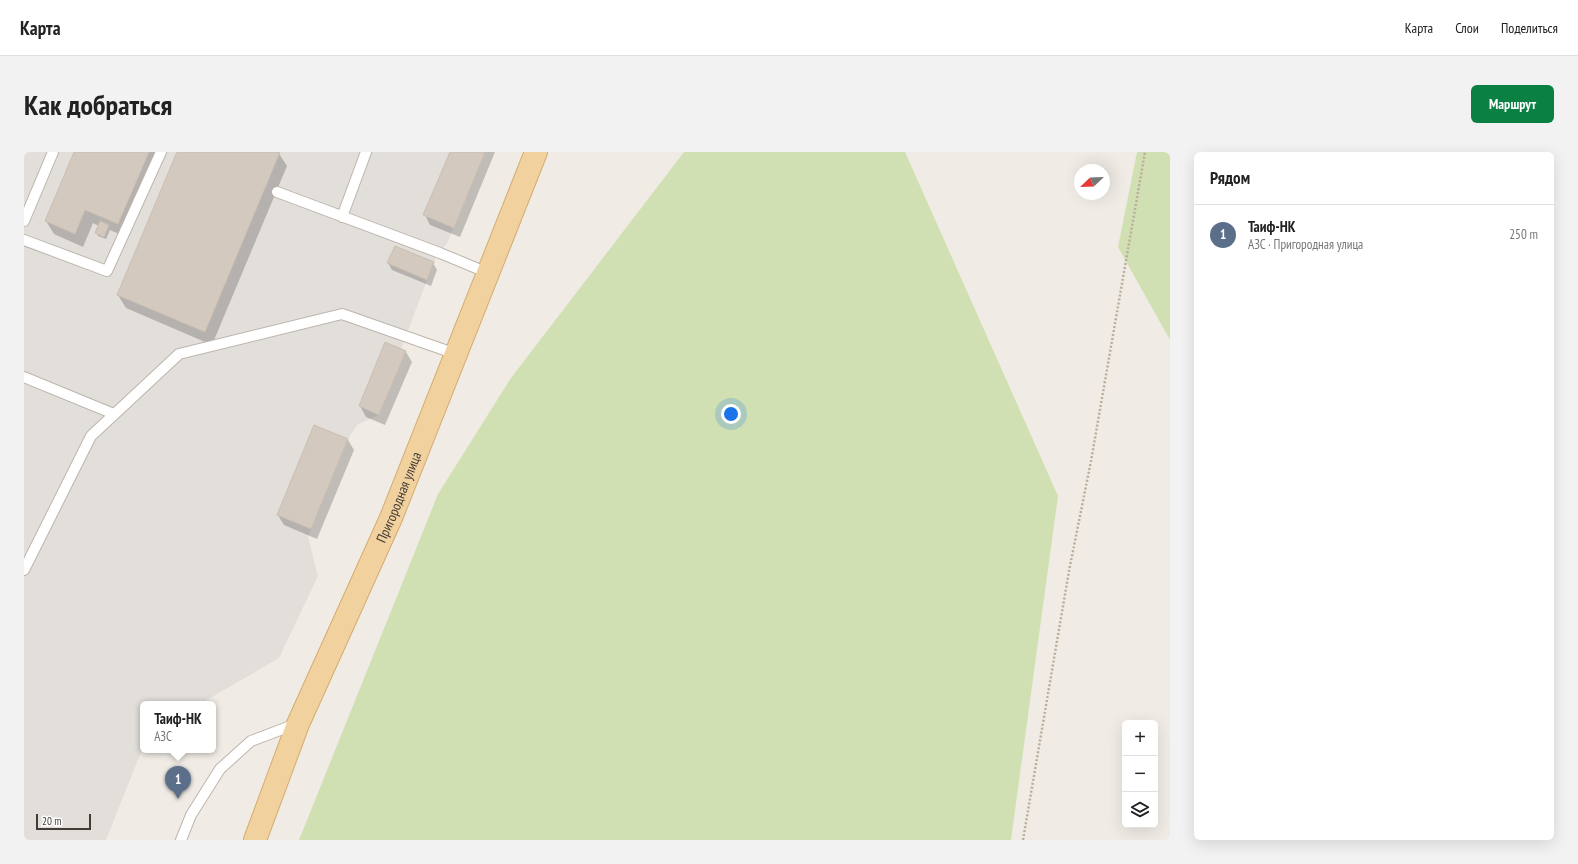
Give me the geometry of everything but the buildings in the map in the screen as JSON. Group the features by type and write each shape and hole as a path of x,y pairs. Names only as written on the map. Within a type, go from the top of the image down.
{"main road":[{"name":"Пригородная улица","path":"255,840 298,724 391,518 536,152"}],"lane":[{"path":"24,221 53,152"},
{"path":"24,240 107,271 161,152"},
{"path":"342,217 366,152"},
{"path":"277,192 440,253 488,273"},
{"path":"24,570 92,436 179,354 342,314 456,354"},
{"path":"24,377 114,414"},
{"path":"181,840 191,815 220,769 251,741 298,724"}],"path":[{"path":"1024,840 1069,571 1091,461 1145,152"}],"shaded area":[{"path":"24,152 485,152 447,243 434,262 401,349 406,351 379,415 357,425 348,439 308,537 318,576 279,658 205,701 140,701 141,753 106,840 24,840"}],"green space":[{"path":"684,152 905,152 1058,496 1011,840 299,840 438,494 511,378"},
{"path":"1137,152 1170,152 1170,340 1118,247"}],"place":[{"name":"Таиф-НК","path":"178,799"}]}
